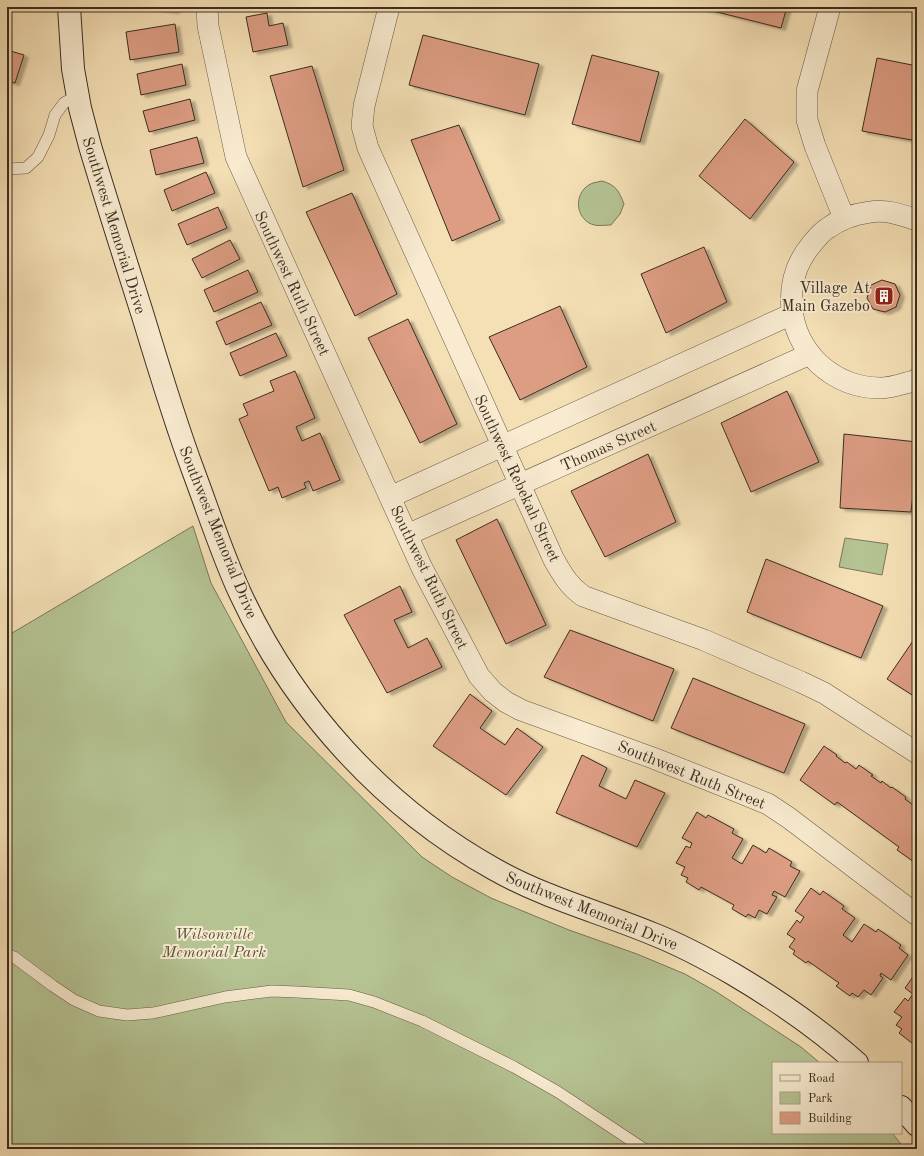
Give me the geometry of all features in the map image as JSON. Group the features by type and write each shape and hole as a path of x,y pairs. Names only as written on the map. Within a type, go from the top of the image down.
{"street":[{"name":"Southwest Memorial Drive","path":"69,7 74,69 80,108 90,146 176,423 220,544 239,591 260,633 293,686 321,724 351,758 390,796 447,840 474,858 548,896 653,933 692,951 750,984 794,1012 856,1062"},
{"name":"Southwest Ruth Street","path":"207,7 208,26 236,157 422,568 479,676 493,692 506,702 521,710 653,758 768,804 789,818 917,915"},
{"name":"Southwest Rebekah Street","path":"389,7 364,106 362,126 368,148 554,560 569,584 583,596 704,640 824,693 917,753"},
{"path":"830,7 807,91 807,120 815,146 844,218"},
{"path":"916,382 883,388 863,386 845,381 826,370 810,354 798,334 792,314 791,294 796,270 804,253 826,228 844,218 871,211 896,212 917,220"},
{"path":"390,496 792,314"},
{"name":"Thomas Street","path":"407,534 810,354"},
{"path":"902,1108 917,1125"}],"lane":[{"path":"7,169 26,168 38,157 49,135 55,115 64,103 78,95"},
{"path":"7,954 14,957 52,986 74,1000 99,1011 127,1015 153,1013 225,997 272,991 348,996 374,1002 422,1020 514,1067 558,1092 644,1149"}],"green space":[{"path":"602,181 611,184 616,189 624,204 620,214 611,225 597,225 589,223 580,213 579,202 583,190 593,183"},
{"name":"Wilsonville Memorial Park","path":"193,526 211,583 286,722 422,857 452,877 491,898 569,930 637,954 685,974 715,991 801,1047 819,1062 772,1062 772,1134 893,1134 905,1149 7,1149 7,636"},
{"path":"845,538 888,544 882,575 839,567"}],"building":[{"path":"144,7 175,7 175,11"},
{"path":"697,7 787,7 781,28"},
{"path":"267,13 269,26 283,23 288,45 253,52 246,17"},
{"path":"175,24 179,52 130,60 126,32"},
{"path":"423,35 539,64 525,115 409,85"},
{"path":"7,50 24,55 15,83 7,81"},
{"path":"592,55 659,72 640,142 572,124"},
{"path":"877,58 917,66 917,141 862,131"},
{"path":"182,64 186,85 141,95 137,74"},
{"path":"312,66 344,170 303,187 270,76"},
{"path":"190,99 195,120 149,132 143,111"},
{"path":"745,119 794,162 750,219 699,176"},
{"path":"459,125 500,220 452,241 411,140"},
{"path":"197,137 204,163 156,175 150,150"},
{"path":"206,172 215,193 172,211 164,190"},
{"path":"352,193 397,294 355,316 306,212"},
{"path":"218,207 227,228 187,245 178,224"},
{"path":"230,240 240,259 202,278 192,259"},
{"path":"704,247 727,302 666,333 641,274"},
{"path":"248,270 258,292 214,312 204,290"},
{"name":"Village At Main Gazebo","path":"882,280 895,284 900,295 896,307 885,312 873,309 867,298 871,285"},
{"path":"261,302 272,325 226,345 216,322"},
{"path":"560,306 587,367 520,400 489,337"},
{"path":"408,319 457,424 420,443 368,338"},
{"path":"276,333 287,356 240,376 230,353"},
{"path":"295,371 315,418 296,427 302,441 320,433 340,480 313,491 309,481 304,483 306,488 282,498 278,487 269,491 239,419 248,415 243,404 274,391 270,381"},
{"path":"787,391 819,462 751,492 721,423"},
{"path":"844,434 917,442 917,459 911,512 840,508"},
{"path":"648,454 676,522 605,557 571,491"},
{"path":"497,519 546,625 506,644 456,540"},
{"path":"766,559 883,606 861,658 747,612"},
{"path":"400,586 412,612 394,620 408,648 427,638 442,667 387,693 344,615"},
{"path":"570,630 674,669 653,721 544,677"},
{"path":"917,635 917,698 887,679"},
{"path":"693,678 805,724 784,773 671,728"},
{"path":"470,694 492,711 480,728 505,745 517,728 543,747 506,795 433,746"},
{"path":"824,746 845,763 847,762 856,769 859,765 873,775 871,776 881,783 882,781 891,788 892,787 906,797 905,799 917,806 917,864 897,850 899,847 844,807 837,802 835,805 800,780"},
{"path":"582,755 607,768 599,786 626,799 635,780 665,793 637,847 556,813"},
{"path":"697,812 706,818 708,815 734,829 732,833 743,839 732,858 742,864 753,845 766,853 769,848 792,862 790,866 800,871 785,897 774,891 772,895 777,897 767,914 759,910 755,918 748,914 746,917 732,909 734,905 701,887 699,890 686,882 688,878 681,875 685,867 676,863 686,846 690,848 692,843 682,838"},
{"path":"811,888 820,895 823,891 844,906 842,909 855,918 843,935 852,942 864,924 876,932 878,929 901,945 899,948 908,955 891,980 881,973 880,976 883,978 871,995 864,990 858,997 852,993 850,996 836,986 839,983 808,961 806,963 793,954 795,951 789,947 795,939 787,934 797,920 800,923 804,917 795,911"},
{"path":"917,971 917,1041 915,1039 912,1043 899,1033 902,1029 896,1025 902,1017 894,1012 905,998 908,1001 913,994 905,988"}],"place":[{"name":"Village At Main Gazebo","path":"884,296"}]}
